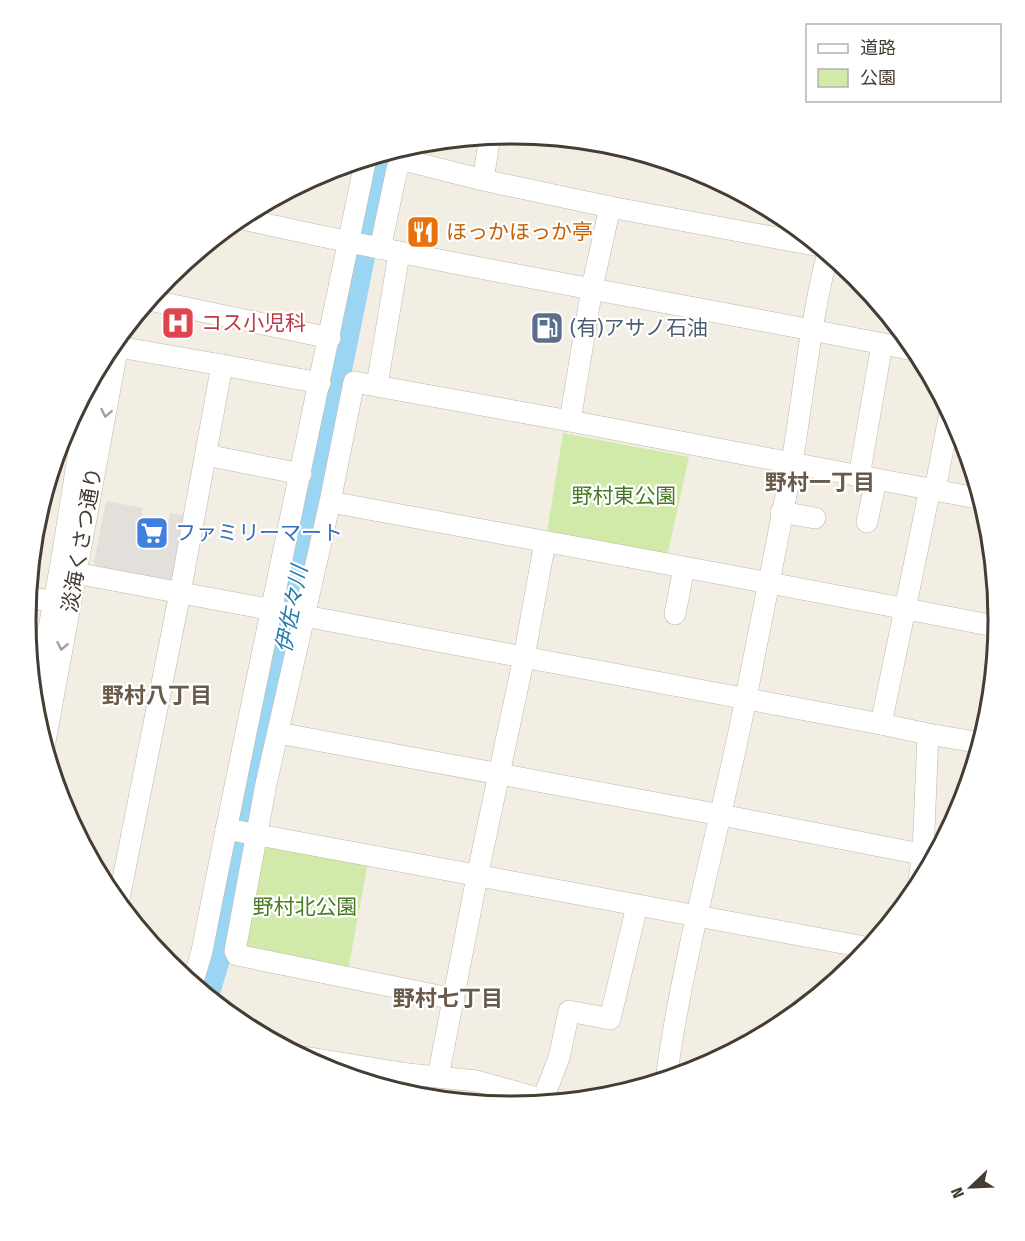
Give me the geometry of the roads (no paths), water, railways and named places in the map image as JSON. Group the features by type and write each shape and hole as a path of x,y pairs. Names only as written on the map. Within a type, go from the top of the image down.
{"street":[{"path":"483,180 489,145"},
{"path":"377,385 397,169 404,160 483,180 610,207 804,243"},
{"path":"195,976 202,951 270,609 330,338 364,167"},
{"path":"570,420 592,288 610,207"},
{"path":"251,222 389,252 592,288 904,348"},
{"path":"667,1072 674,1025 696,916 746,700 791,464 819,284 826,261"},
{"path":"158,302 330,338"},
{"path":"126,342 222,365 320,383"},
{"path":"867,522 867,478 882,344"},
{"name":"淡海くさつ通り","path":"40,684 62,603 75,573 116,356"},
{"path":"120,891 180,593 222,365"},
{"path":"454,999 237,955 235,951 255,834 330,502 354,382 570,420 973,498"},
{"name":"淡海くさつ通り","path":"47,722 85,411"},
{"path":"881,724 904,608 947,425"},
{"path":"206,455 301,474"},
{"path":"330,502 989,625"},
{"path":"782,512 815,519"},
{"path":"438,1077 477,877 524,657 545,542"},
{"path":"675,614 684,568"},
{"path":"75,573 974,742"},
{"path":"37,599 62,603"},
{"path":"278,733 721,814 927,856"},
{"path":"928,734 929,852"},
{"path":"226,829 860,946"},
{"path":"550,1095 569,1011 610,1018 637,906"},
{"path":"359,1072 405,1084 438,1077 477,1081 532,1096"}],"waterway":[{"name":"伊佐々川","path":"208,988 243,843 363,252 387,160"}],"place":[{"name":"ほっかほっか亭","path":"423,232"},
{"name":"コス小児科","path":"178,323"},
{"name":"(有)アサノ石油","path":"547,328"},
{"name":"ファミリーマート","path":"152,533"}],"district":[{"name":"野村一丁目","path":"820,482"},
{"name":"野村八丁目","path":"157,695"},
{"name":"野村七丁目","path":"448,998"}],"park label":[{"name":"野村東公園","path":"624,496"},
{"name":"野村北公園","path":"305,907"}]}
